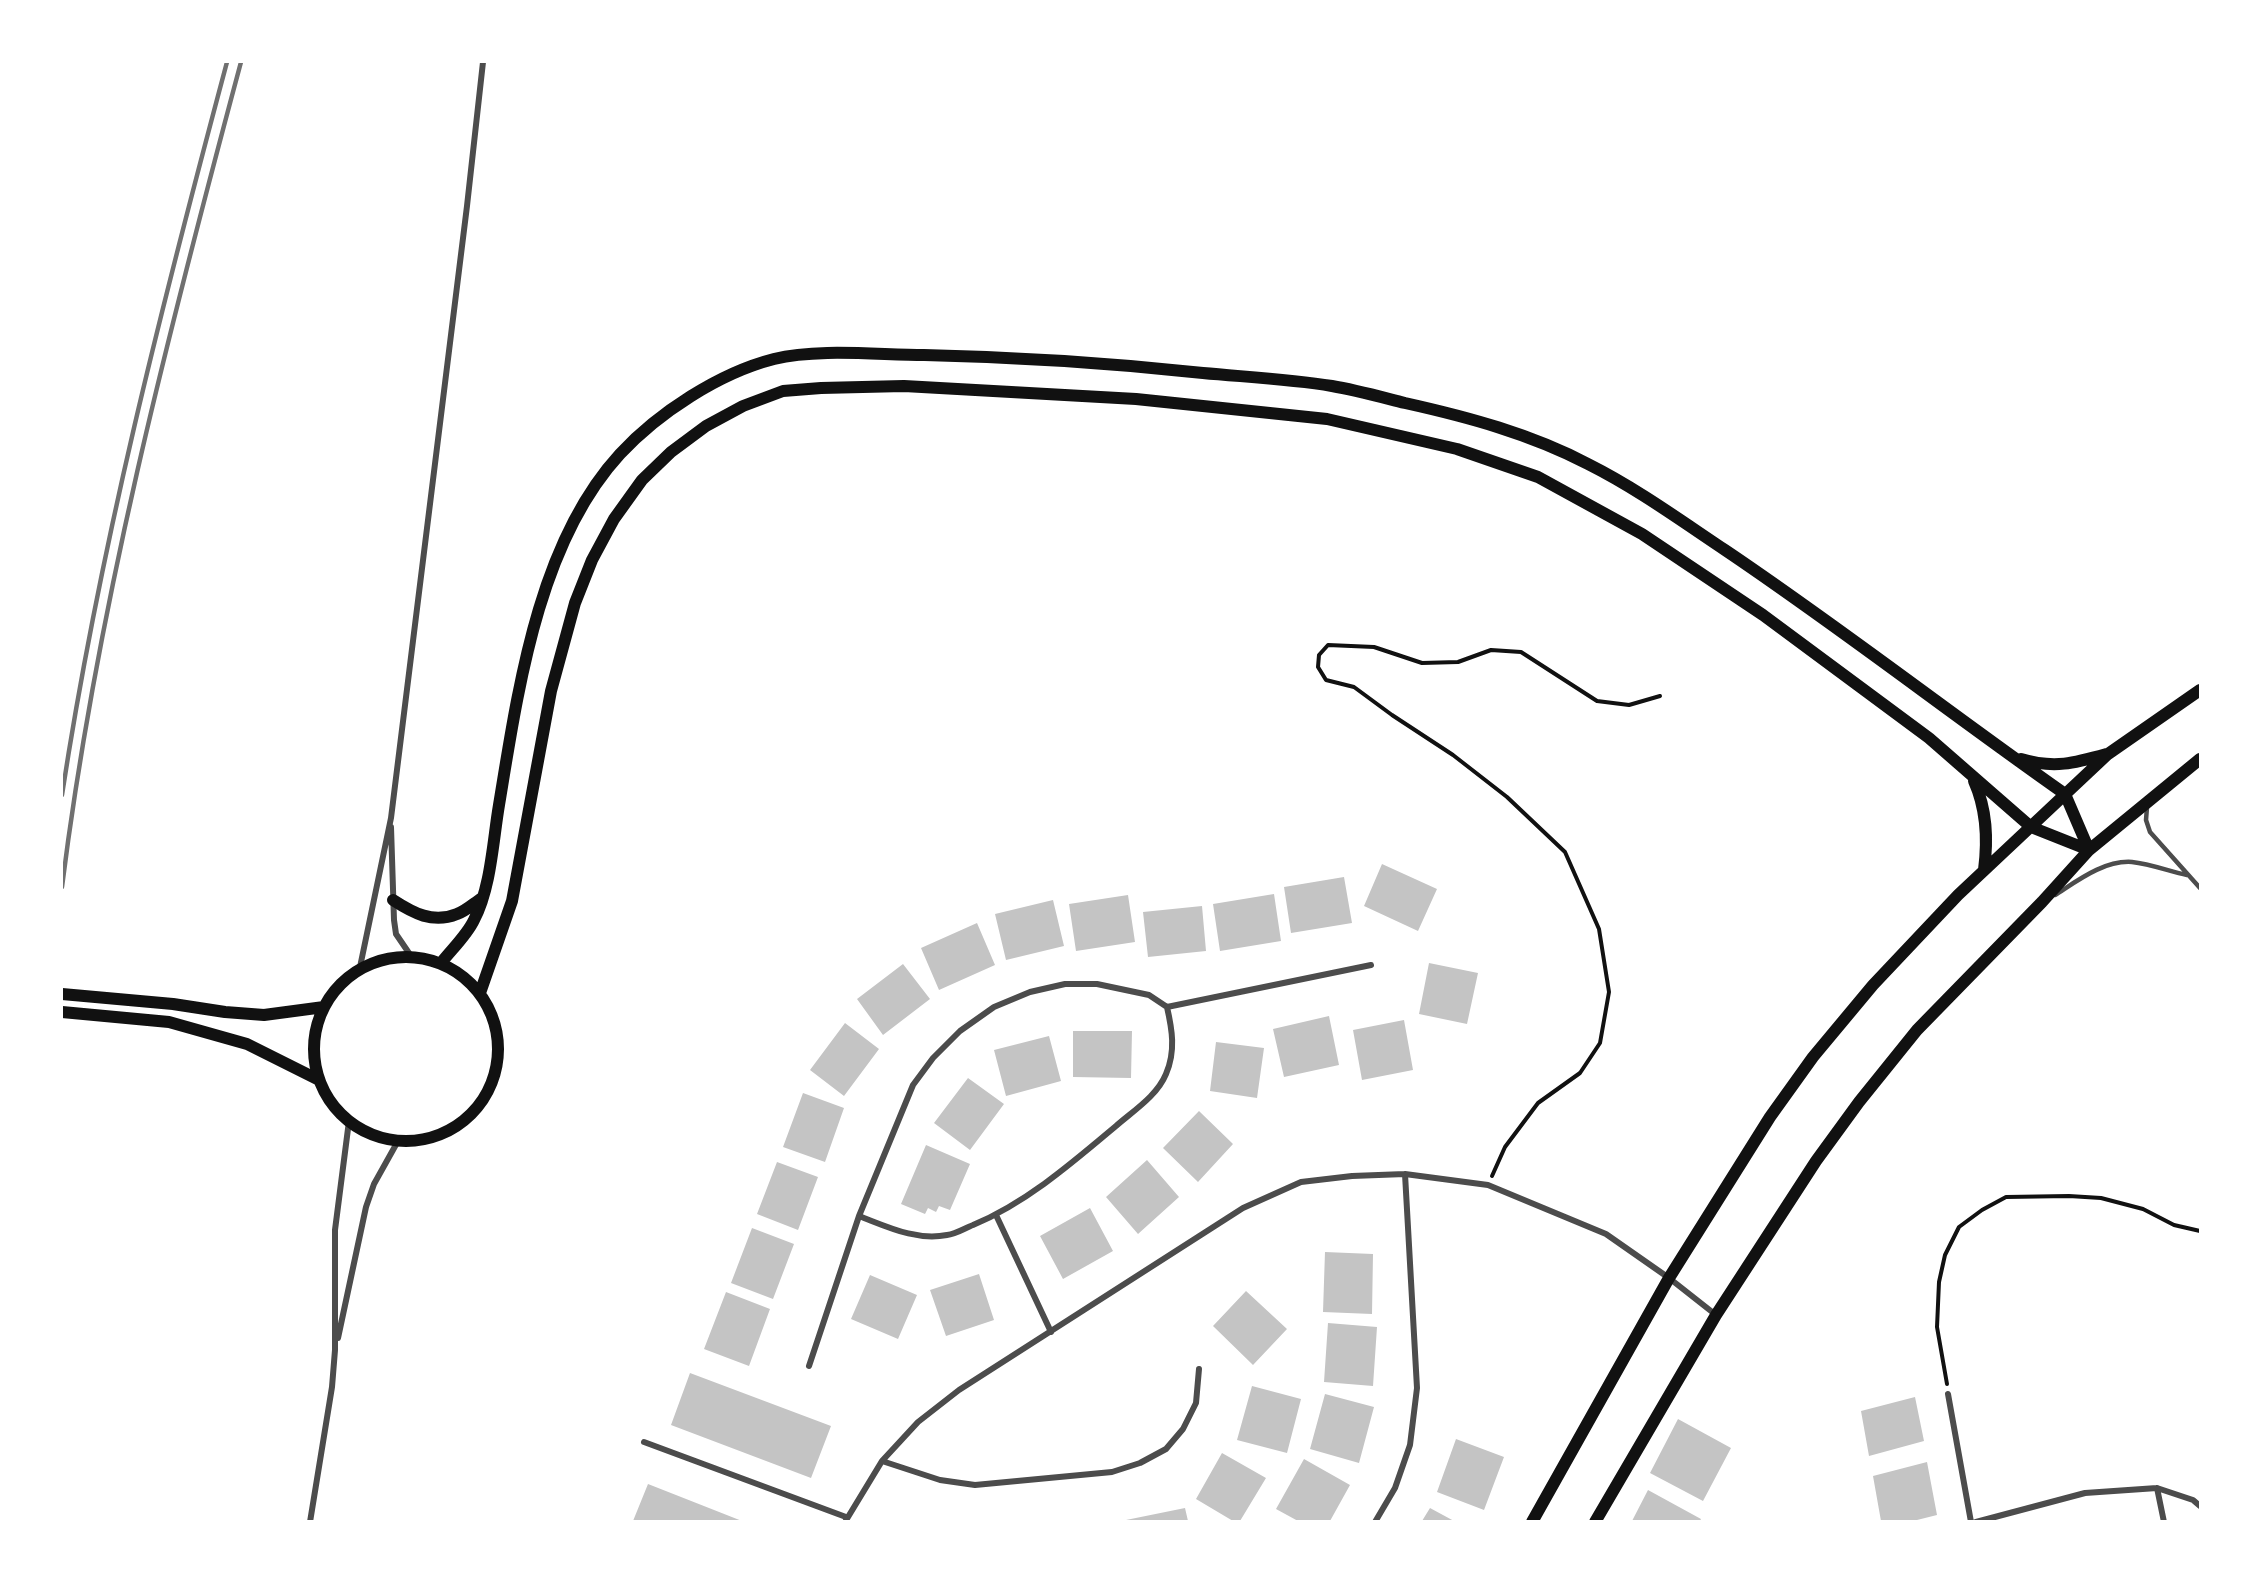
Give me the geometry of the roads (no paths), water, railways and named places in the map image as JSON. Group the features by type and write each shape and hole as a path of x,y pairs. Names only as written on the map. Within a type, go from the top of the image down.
{"main road":[{"path":"441,963 474,921 486,886 519,683 544,592 563,545 585,502 617,457 651,424 688,398 730,376 775,359 817,354 994,356 1139,366 1332,386 1466,417 1551,446 1591,465 1659,506 1783,589 2065,795 2089,850"},
{"path":"480,993 512,901 551,691 575,603 592,560 614,519 642,480 671,452 706,426 743,406 783,391 904,386 1136,399 1327,419 1457,449 1538,477 1642,534 1763,615 1929,738 2031,827 2089,850"},
{"path":"1532,1521 1669,1278 1770,1117 1813,1057 1873,986 1984,870 2108,754 2200,690"},
{"path":"2011,756 2034,763 2069,765 2108,754"},
{"path":"1596,1521 1716,1315 1816,1161 1859,1102 1917,1030 2042,902 2089,850 2200,759"},
{"path":"1972,776 1983,800 1987,831 1984,870"},
{"path":"393,900 416,915 439,918 458,914 482,897"},
{"path":"411,956 441,963 463,975 480,993 492,1016 498,1042 496,1068 486,1093 471,1114 450,1130 425,1139 399,1141 372,1135 349,1121 332,1103 319,1080 314,1043 324,1007 339,984 360,968 411,956"},
{"path":"62,994 264,1015 324,1007"},
{"path":"62,1012 170,1022 247,1044 319,1080"}],"street":[{"path":"360,968 391,818 483,62"},
{"path":"391,818 396,934 411,956"},
{"path":"1167,1006 1371,965"},
{"path":"809,1366 859,1216 913,1085 933,1058 960,1031 994,1007 1030,992 1065,984 1097,984 1126,989 1149,994 1167,1006 1173,1030 1173,1051 1166,1075 1150,1097 1069,1166 996,1215 950,1235 927,1237 906,1234 859,1216"},
{"path":"310,1521 332,1387 335,1350 334,1230 349,1121"},
{"path":"335,1350 366,1207 374,1184 399,1141"},
{"path":"1375,1521 1395,1488 1410,1445 1417,1388 1405,1174"},
{"path":"644,1442 845,1519 882,1461 918,1422 959,1390 1244,1208 1301,1182 1352,1176 1405,1174 1488,1185 1606,1234 1669,1278 1716,1315"},
{"path":"996,1215 1051,1332"},
{"path":"882,1461 940,1480 975,1485 1112,1472 1140,1463 1166,1449 1183,1429 1196,1403 1199,1369"},
{"path":"1948,1394 1973,1521 2085,1493 2157,1488 2193,1500 2200,1506"},
{"path":"2157,1488 2164,1521"}],"lane":[{"path":"2148,801 2146,820 2150,832 2200,888"},
{"path":"2042,902 2093,872 2114,864 2131,862 2187,875"}],"railway":[{"path":"62,795 77,702 134,426 227,62"},
{"path":"62,887 94,678 137,472 187,266 241,62"}]}
